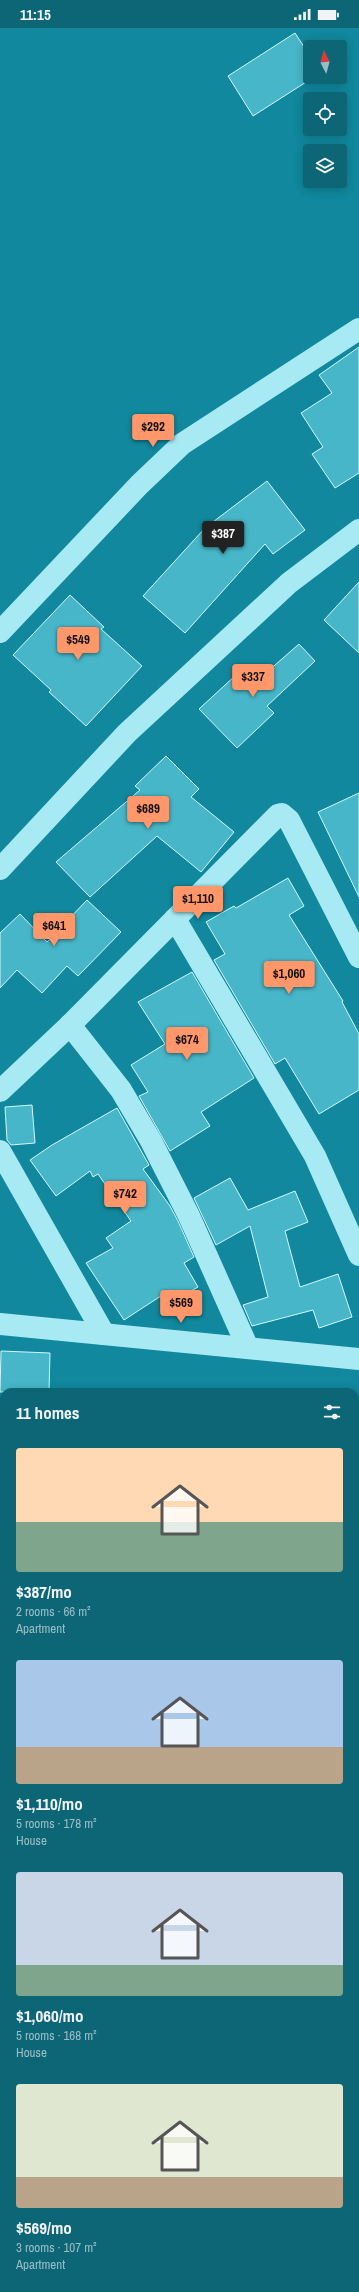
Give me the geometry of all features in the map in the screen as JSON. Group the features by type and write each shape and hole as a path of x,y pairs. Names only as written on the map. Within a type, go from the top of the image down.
{"street":[{"path":"0,632 138,486 182,444 359,330"},
{"path":"0,869 127,733 289,583 359,530"},
{"path":"0,1091 70,1025 272,819 282,814 289,820 359,957"},
{"path":"175,919 315,1156 359,1255"},
{"path":"70,1025 121,1090 151,1141 189,1216 248,1348"},
{"path":"0,1151 104,1334"},
{"path":"0,1324 359,1359"}],"building":[{"path":"295,33 303,45 303,84 253,116 228,76"},
{"path":"359,347 359,473 335,488 312,454 323,447 301,413 332,393 319,375"},
{"path":"267,481 305,530 273,554 265,544 185,633 143,596 205,528"},
{"path":"359,582 359,653 324,620"},
{"path":"70,595 104,627 101,629 142,666 86,726 49,692 51,690 13,655"},
{"path":"299,644 315,661 267,706 274,713 237,748 199,709 237,674 250,687"},
{"path":"166,756 199,789 191,797 234,832 201,872 157,836 90,897 56,862 140,790 135,786"},
{"path":"359,793 359,897 318,812"},
{"path":"288,878 304,906 289,915 343,1001 342,1002 359,1034 359,1090 319,1114 285,1058 275,1064 214,960 225,954 206,922 234,906 236,908"},
{"path":"87,900 121,932 78,976 67,966 42,993 17,970 0,988 0,933 20,914 47,942"},
{"path":"192,972 254,1078 201,1112 210,1126 170,1151 139,1096 148,1092 131,1065 165,1044 138,1002"},
{"path":"32,1105 35,1143 11,1145 7,1140 5,1107"},
{"path":"117,1108 149,1165 143,1169 170,1206 178,1221 194,1257 184,1263 198,1287 169,1304 164,1294 124,1320 86,1263 113,1248 106,1238 131,1221 98,1174 93,1177 90,1171 56,1196 30,1160 52,1145"},
{"path":"230,1178 248,1210 295,1191 308,1222 285,1231 300,1287 338,1274 352,1317 319,1328 313,1310 252,1326 243,1305 268,1297 250,1226 216,1245 194,1198"},
{"path":"1,1351 50,1353 49,1388 0,1388"}]}
